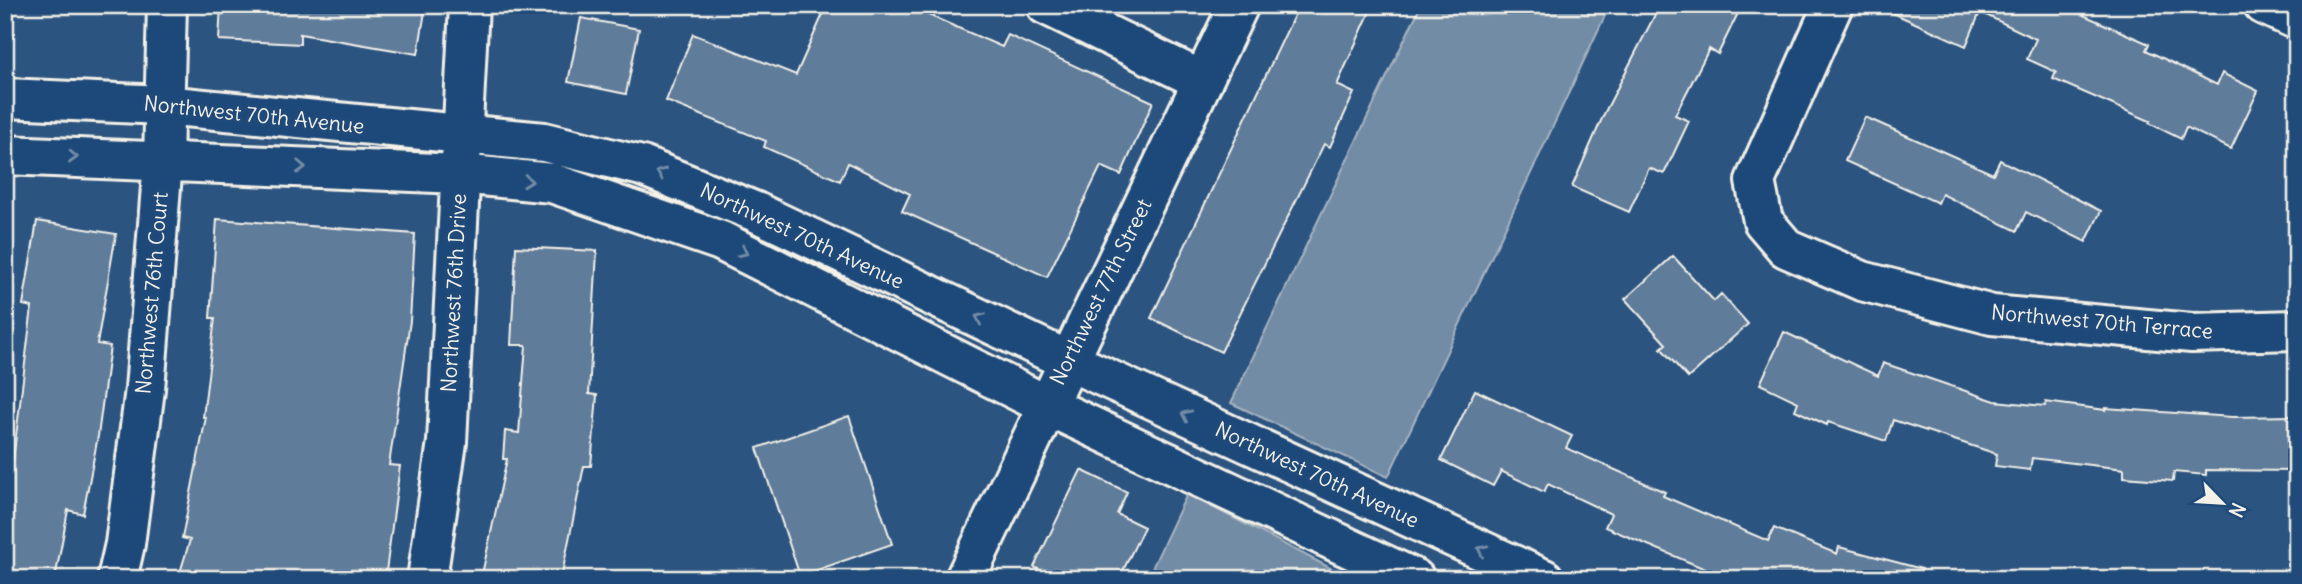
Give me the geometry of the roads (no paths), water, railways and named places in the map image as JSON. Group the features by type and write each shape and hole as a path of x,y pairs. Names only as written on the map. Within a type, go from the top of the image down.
{"street":[{"name":"Northwest 76th Court","path":"117,579 125,544 145,389 163,161 167,5"},
{"name":"Northwest 76th Drive","path":"427,579 447,442 469,5"},
{"path":"1046,5 1203,82"},
{"name":"Northwest 77th Street","path":"965,579 1046,404 1239,5"},
{"name":"Northwest 70th Terrace","path":"1833,5 1755,181 1763,221 1786,248 1862,281 1992,315 2192,333 2297,330"},
{"path":"2264,5 2297,20"},
{"name":"Northwest 70th Avenue","path":"5,98 164,105 462,137 544,142 642,166 756,212 1069,361 1544,579"},
{"name":"Northwest 70th Avenue","path":"5,155 460,174 551,183 720,241 1046,404 1415,579"}],"water":[{"path":"1421,5 1610,5 1388,477 1231,403"},
{"path":"1187,494 1338,572 1335,579 1147,579"}]}
